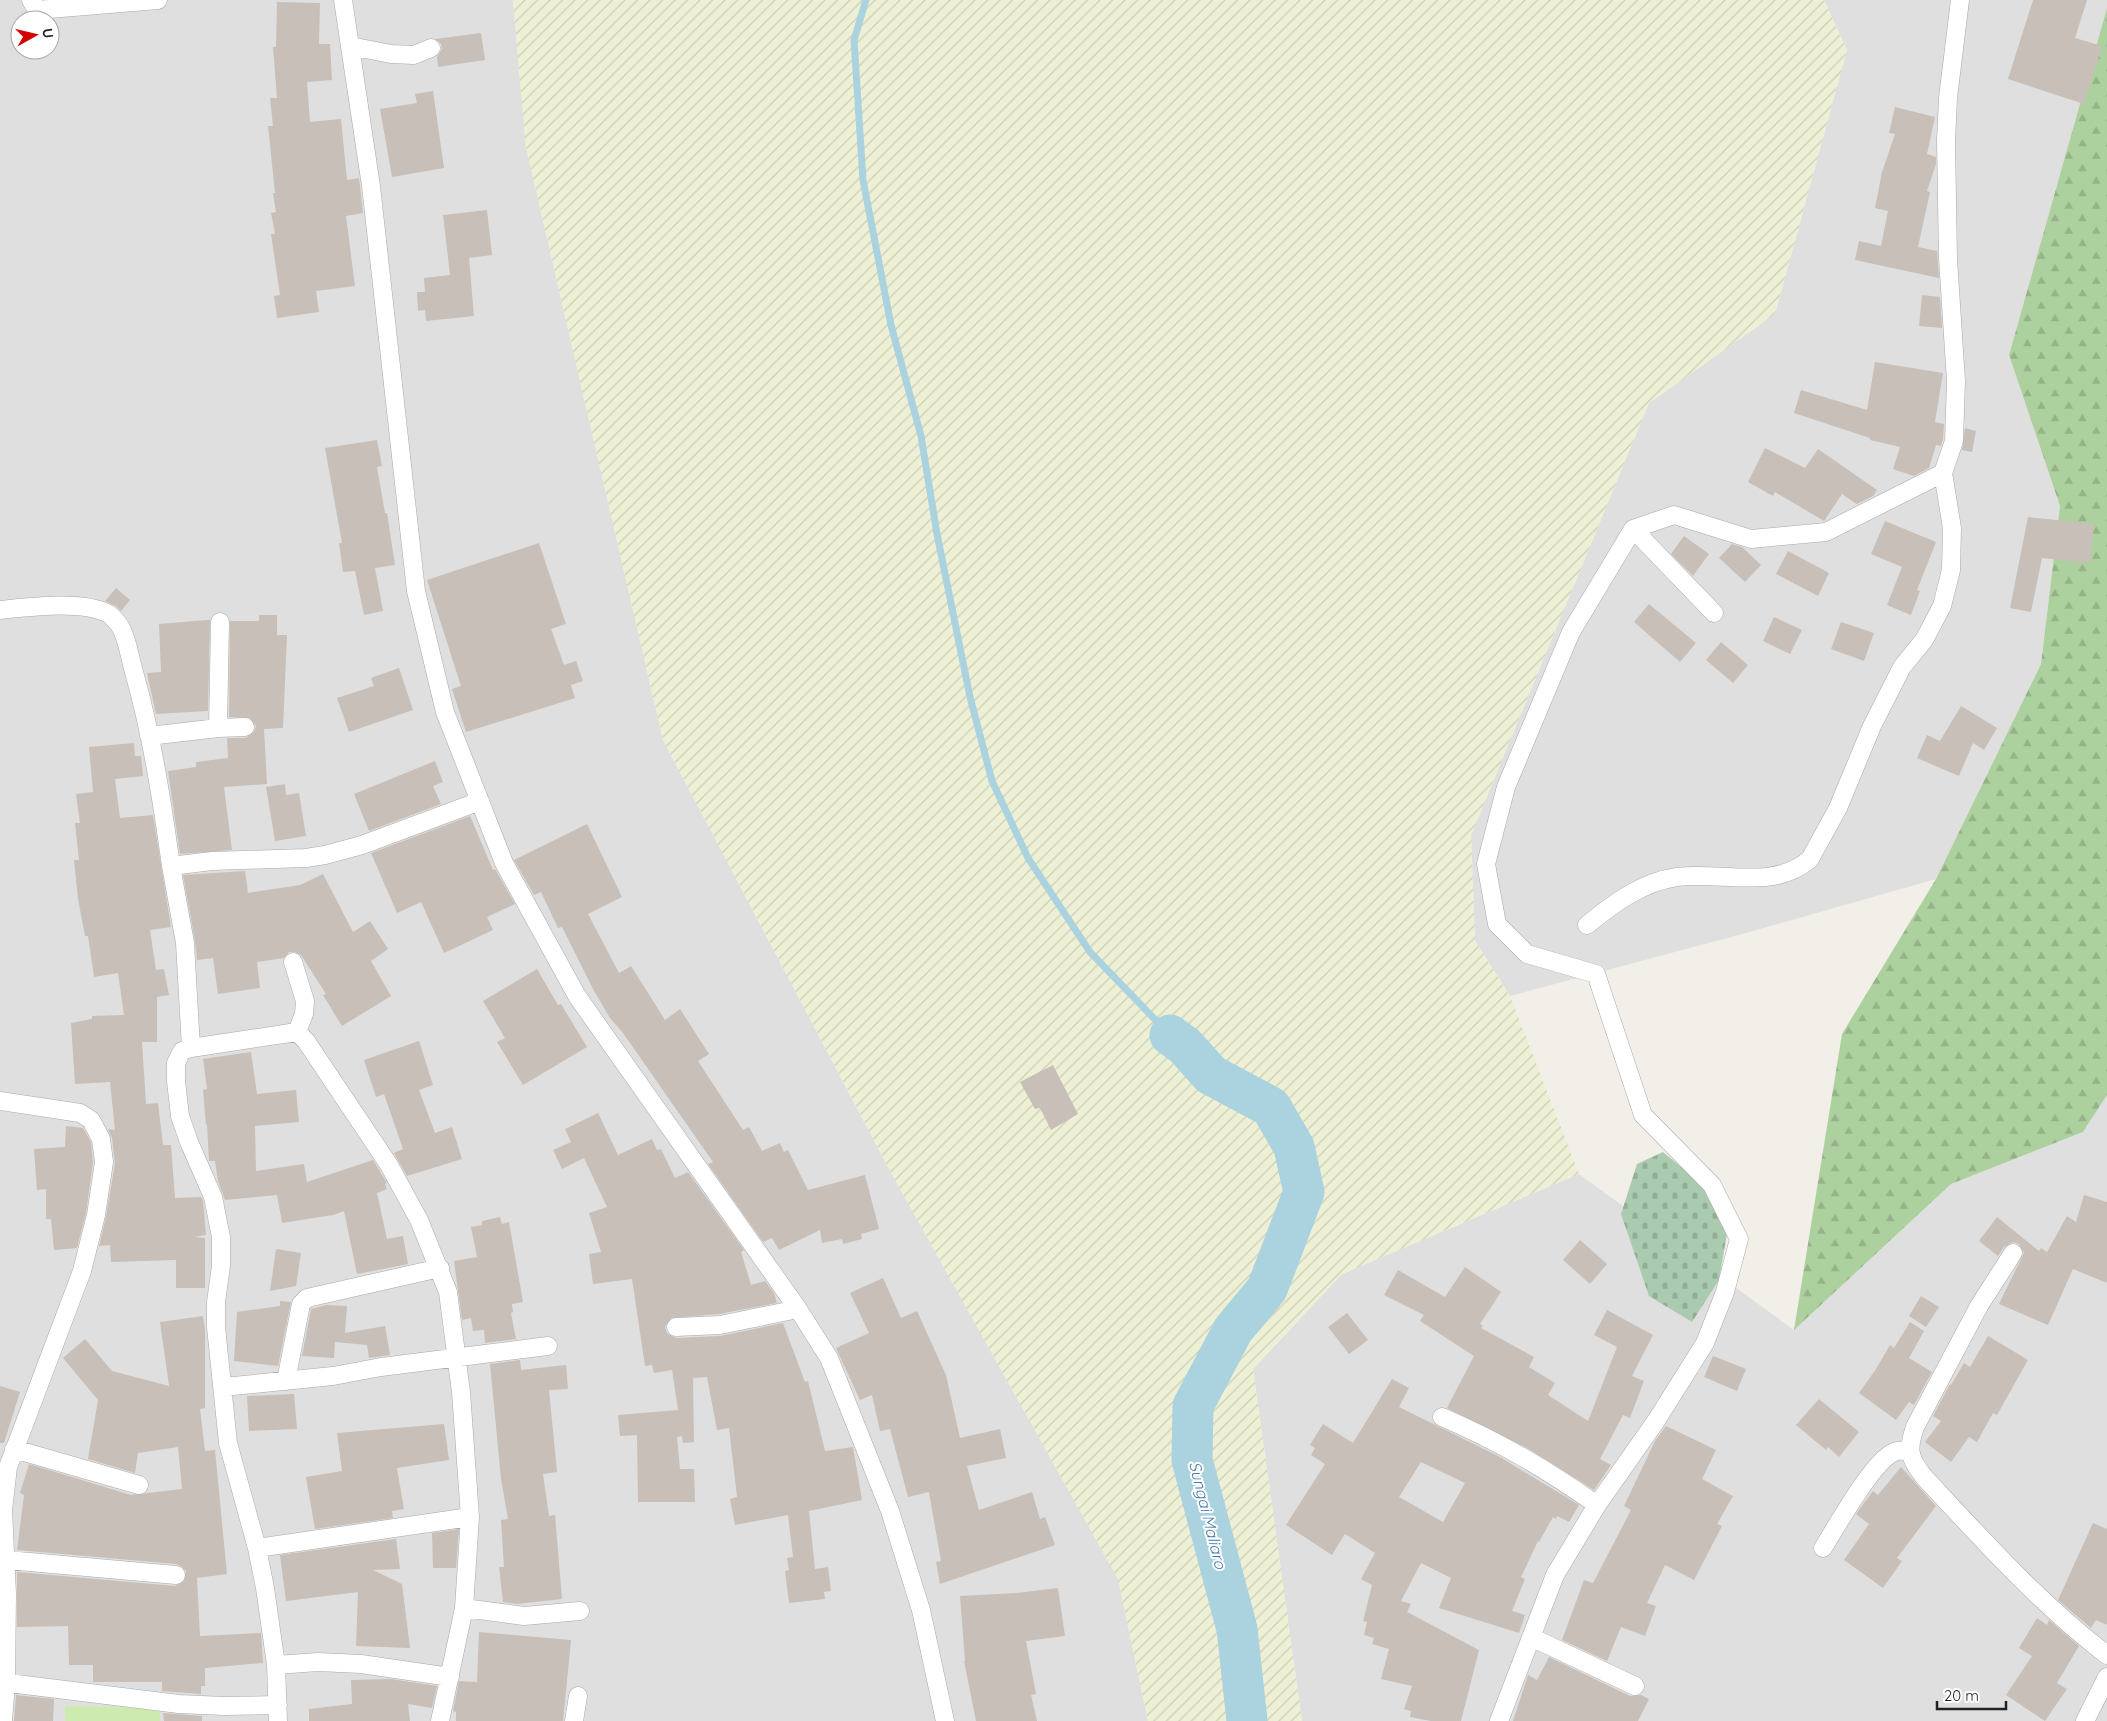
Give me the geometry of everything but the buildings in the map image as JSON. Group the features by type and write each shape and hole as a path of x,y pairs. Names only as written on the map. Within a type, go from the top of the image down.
{"street":[{"path":"31,0 37,10 158,0"},
{"path":"343,0 371,186 416,591 445,712 504,863 577,996 798,1309 829,1358 890,1511 921,1610 945,1721"},
{"path":"1587,925 1612,905 1638,889 1676,877 1708,875 1754,878 1784,874 1803,865 1810,859 1838,808 1872,726 1902,667 1924,640 1942,606 1948,584 1953,551 1952,528 1943,473 1954,441 1956,381 1948,258 1946,142 1948,98 1960,0"},
{"path":"350,46 391,54 414,55 432,48"},
{"path":"1499,1721 1555,1576 1597,1505 1656,1421 1705,1343 1725,1292 1739,1239 1712,1184 1643,1115 1596,974 1527,954 1497,924 1486,864 1506,788 1571,632 1633,529 1674,515 1751,539 1826,532 1943,473"},
{"path":"1633,529 1714,613"},
{"path":"0,610 55,606 94,608 111,616 122,629 142,702 159,785 171,866 186,943 191,1048"},
{"path":"218,728 220,622"},
{"path":"149,736 218,728 245,727"},
{"path":"171,866 212,861 306,858 325,855 362,845 480,801"},
{"path":"293,962 305,1001 304,1014 297,1032"},
{"path":"3,1683 179,1704 224,1706 278,1713 276,1665 257,1548 228,1443 216,1326 216,1302 221,1266 221,1238 213,1197 188,1142 180,1116 176,1063 182,1051 191,1048 297,1032"},
{"path":"297,1032 306,1041 389,1165 419,1220 440,1268 448,1292 465,1433 470,1516 464,1608 440,1721"},
{"path":"2,1102 80,1113 91,1120 101,1138 104,1162 96,1215 82,1271 8,1467 3,1510 6,1560 3,1721"},
{"path":"2013,1253 1979,1306 1915,1427 1910,1450 1915,1466 1924,1477 2024,1583 2085,1638 2107,1655"},
{"path":"286,1381 301,1304 307,1298 440,1268"},
{"path":"676,1328 720,1325 798,1309"},
{"path":"223,1387 332,1376 382,1367 548,1346"},
{"path":"1442,1417 1488,1436 1554,1474 1597,1505"},
{"path":"14,1449 139,1486"},
{"path":"1823,1548 1856,1495 1881,1462 1895,1451 1910,1450"},
{"path":"257,1548 470,1516"},
{"path":"6,1560 176,1575"},
{"path":"464,1608 524,1616 580,1612"},
{"path":"1531,1637 1635,1686"},
{"path":"276,1665 318,1662 362,1664 450,1677"},
{"path":"2085,1721 2107,1677"},
{"path":"574,1721 578,1696"}],"shaded area":[{"path":"0,0 513,0 526,147 663,740 882,1156 1118,1579 1148,1721 0,1721"},
{"path":"1824,0 2107,0 2107,8 2009,355 2060,506 2041,664 1936,879 1746,933 1510,996 1475,941 1471,835 1649,403 1775,314 1847,50"},
{"path":"2107,1095 2107,1721 1302,1721 1253,1369 1342,1274 1579,1174 1794,1330 1951,1184 2083,1132"}],"green space":[{"path":"513,0 1824,0 1847,50 1775,314 1649,403 1471,835 1475,941 1510,996 1579,1174 1342,1274 1253,1369 1302,1721 1148,1721 1118,1579 896,1182 663,740 526,147"},
{"path":"2107,8 2107,1095 2083,1132 1951,1184 1794,1330 1842,1034 1936,879 2041,664 2060,506 2009,355"},
{"path":"1663,1152 1710,1191 1728,1228 1719,1280 1692,1322 1649,1296 1621,1214 1637,1164"},
{"path":"65,1706 160,1707 160,1721 65,1721"}],"waterway":[{"path":"866,0 854,40 863,180 891,325 921,436 937,534 970,697 992,781 1028,858 1090,952 1170,1035"},
{"name":"Sungai Maliaro","path":"1170,1035 1185,1046 1211,1075 1271,1107 1294,1147 1304,1192 1267,1289 1233,1330 1193,1406 1192,1460 1237,1629 1247,1721"}]}
